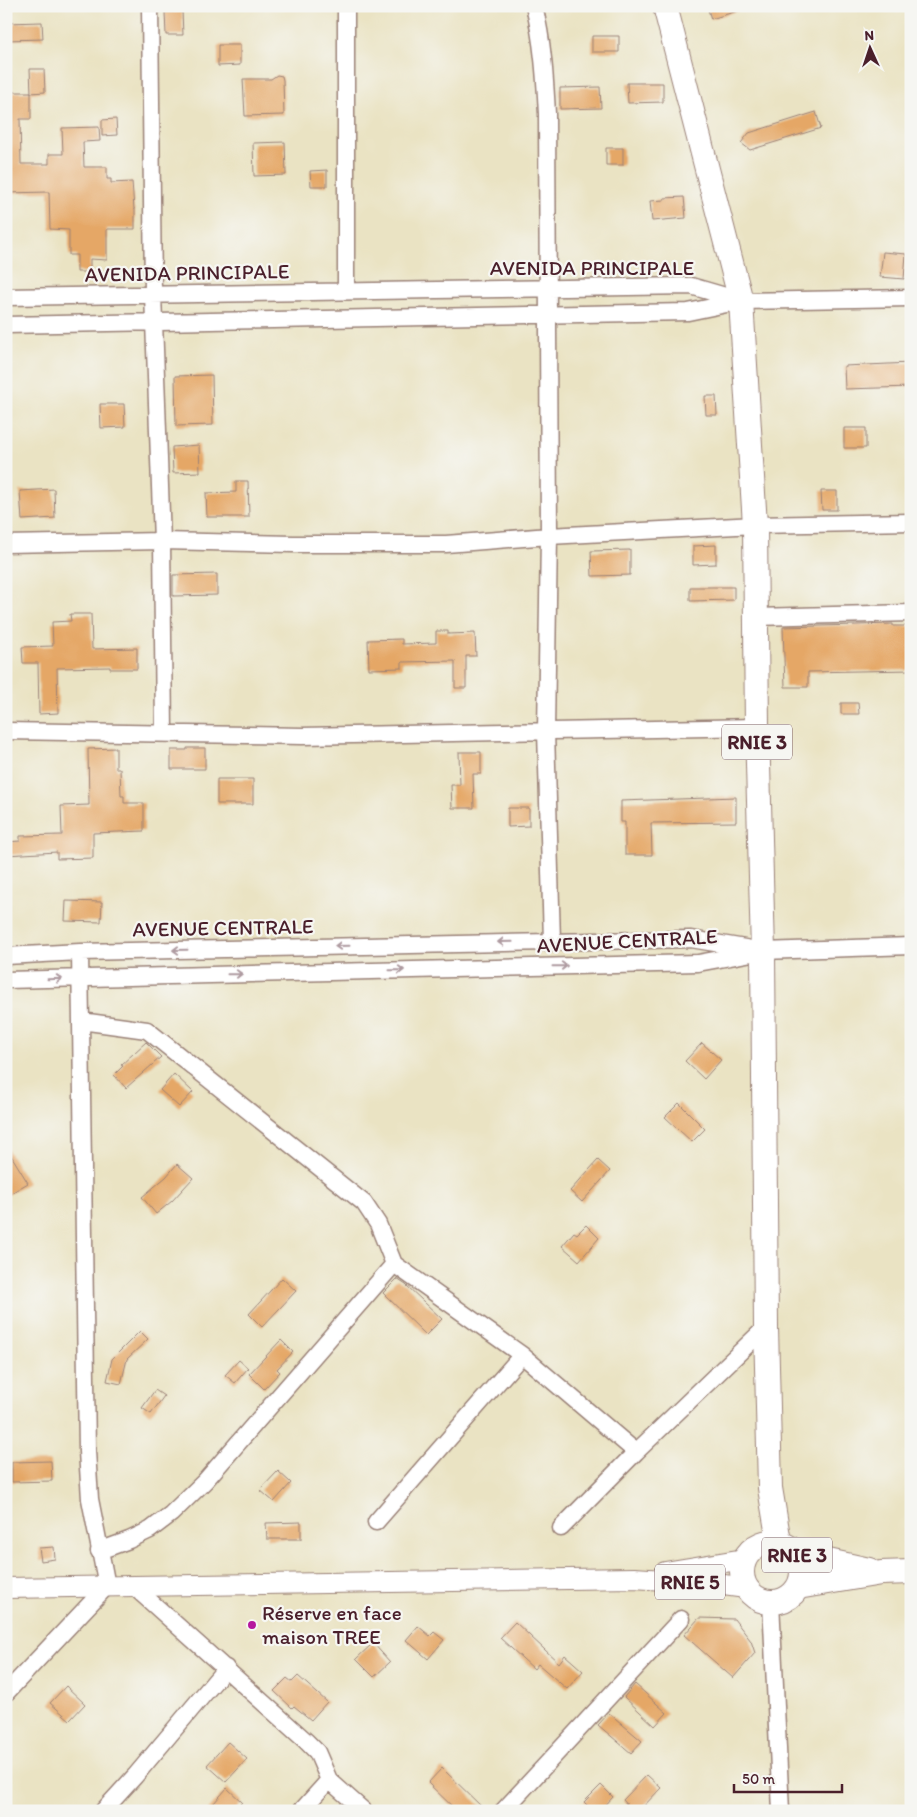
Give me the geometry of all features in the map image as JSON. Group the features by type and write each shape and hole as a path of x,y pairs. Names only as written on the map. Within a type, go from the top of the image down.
{"highway":[{"name":"RNIE 3","path":"665,6 741,300 755,525 770,1488 788,1548 801,1564 802,1576 798,1587 790,1595 781,1600 771,1602 761,1600 752,1595 742,1579 741,1569 750,1552 770,1488"},
{"name":"RNIE 3","path":"750,1552 768,1542 880,1573"},
{"name":"RNIE 3","path":"798,1587 880,1573 911,1572"}],"main road":[{"name":"RNIE 5","path":"634,1578 750,1552"},
{"name":"RNIE 5","path":"6,1588 634,1578 709,1583 746,1588"}],"street":[{"path":"150,6 153,294 162,541 164,732"},
{"path":"346,6 346,292"},
{"path":"534,6 545,67 549,314 549,536 546,731 552,941"},
{"name":"AVENIDA PRINCIPALE","path":"6,297 691,286 741,300"},
{"path":"741,300 911,298"},
{"name":"AVENIDA PRINCIPALE","path":"6,325 688,312 741,300"},
{"path":"6,544 162,541 292,544 446,544 549,536 755,525 911,522"},
{"path":"756,617 911,613"},
{"path":"6,731 164,732 302,736 757,727"},
{"name":"AVENUE CENTRALE","path":"6,956 80,952 691,938 763,951"},
{"path":"763,951 911,946"},
{"name":"AVENUE CENTRALE","path":"6,980 698,963 763,951"},
{"path":"6,1693 107,1586 90,1499 87,1451 80,952"},
{"path":"81,1021 147,1030 364,1203 378,1224 394,1264 522,1355 636,1452"},
{"path":"99,1552 150,1530 171,1514 206,1481 394,1264"},
{"path":"561,1528 636,1452 766,1327"},
{"path":"376,1522 522,1355"},
{"path":"132,1585 317,1752 328,1780 364,1811"},
{"path":"771,1602 782,1811"},
{"path":"503,1811 681,1618"},
{"path":"103,1811 226,1668"},
{"path":"301,1811 328,1780"}],"building":[{"path":"707,6 744,6 744,9 711,19"},
{"path":"182,11 183,35 166,35 165,12"},
{"path":"42,22 43,39 6,40 6,23"},
{"path":"592,36 619,36 619,52 592,52"},
{"path":"218,45 240,45 240,65 218,66"},
{"path":"30,69 44,69 45,92 31,93"},
{"path":"277,75 282,76 283,80 284,115 245,116 243,79 271,79"},
{"path":"627,83 663,83 663,102 628,103"},
{"path":"600,87 601,108 560,109 560,88"},
{"path":"6,92 31,92 31,119 20,119 21,164 49,164 49,154 63,154 62,128 99,127 100,141 83,142 84,167 107,167 107,179 111,179 111,183 132,182 135,229 107,229 107,260 90,259 90,272 77,272 77,255 69,255 69,230 50,229 49,192 6,193"},
{"path":"816,112 821,128 750,150 741,143 749,133"},
{"path":"116,119 117,135 102,136 102,120"},
{"path":"285,142 286,175 254,176 253,143"},
{"path":"606,148 623,148 623,165 606,165"},
{"path":"327,170 327,186 311,186 310,171"},
{"path":"684,197 686,218 652,221 650,201"},
{"path":"883,252 906,254 904,279 880,277"},
{"path":"911,363 911,387 845,389 844,366"},
{"path":"212,375 213,425 176,426 175,376"},
{"path":"705,396 716,396 717,415 706,415"},
{"path":"100,404 124,404 125,427 101,428"},
{"path":"844,428 866,428 866,448 844,448"},
{"path":"199,445 200,472 173,473 172,447"},
{"path":"236,481 248,481 249,517 207,517 206,493 236,492"},
{"path":"54,489 55,518 22,520 20,491"},
{"path":"821,491 837,491 837,510 822,510"},
{"path":"716,545 716,564 693,565 693,546"},
{"path":"630,550 630,575 592,576 591,551"},
{"path":"217,574 217,595 173,596 173,575"},
{"path":"690,587 734,587 734,600 690,601"},
{"path":"70,614 91,614 92,649 137,648 137,669 110,669 110,667 57,668 58,713 39,714 38,663 23,663 22,647 53,646 52,622 71,621"},
{"path":"893,624 893,626 911,626 911,670 808,672 808,687 785,687 783,627"},
{"path":"436,631 448,631 448,634 475,633 476,656 466,656 466,688 455,688 455,661 402,662 402,668 369,669 368,640 402,639 402,644 436,643"},
{"path":"841,703 858,703 859,714 841,714"},
{"path":"116,748 116,769 120,769 121,796 124,796 124,803 144,803 144,831 93,833 93,858 57,859 57,852 6,855 6,842 20,841 20,836 62,835 61,806 89,805 88,749"},
{"path":"187,748 205,748 205,769 171,769 171,750 187,750"},
{"path":"459,752 481,752 481,774 473,774 474,808 452,808 451,785 460,785"},
{"path":"217,779 253,779 253,804 217,804"},
{"path":"736,797 736,822 651,823 652,855 625,855 625,822 621,822 621,801"},
{"path":"508,808 529,808 529,826 508,827"},
{"path":"66,901 102,902 101,922 65,921"},
{"path":"146,1042 161,1057 126,1088 114,1075 123,1066 121,1065"},
{"path":"702,1043 721,1060 704,1079 685,1061"},
{"path":"174,1074 193,1092 179,1107 160,1090"},
{"path":"679,1103 705,1129 692,1142 665,1117"},
{"path":"6,1147 28,1183 6,1196"},
{"path":"598,1160 610,1171 582,1202 570,1191"},
{"path":"177,1164 193,1178 172,1201 156,1214 142,1197 166,1177"},
{"path":"586,1225 599,1238 579,1261 562,1246 574,1232 577,1234"},
{"path":"282,1278 296,1291 262,1327 249,1314"},
{"path":"397,1279 442,1319 426,1335 383,1293"},
{"path":"140,1331 148,1339 127,1359 121,1384 107,1381 112,1359"},
{"path":"281,1340 293,1352 277,1369 280,1372 264,1389 249,1374"},
{"path":"239,1360 248,1368 235,1383 225,1375"},
{"path":"155,1390 164,1396 151,1414 142,1408"},
{"path":"51,1461 52,1481 12,1482 12,1462"},
{"path":"278,1471 291,1483 274,1502 260,1490"},
{"path":"301,1522 301,1539 267,1539 266,1523"},
{"path":"54,1547 55,1559 41,1561 39,1548"},
{"path":"699,1618 734,1619 751,1641 755,1653 733,1678 684,1635"},
{"path":"515,1622 559,1663 565,1655 583,1671 567,1689 538,1664 534,1669 500,1638"},
{"path":"418,1626 430,1636 434,1632 444,1640 428,1659 406,1640"},
{"path":"373,1643 390,1662 374,1677 356,1659"},
{"path":"298,1676 327,1702 311,1720 294,1706 292,1708 274,1691 287,1678 292,1682"},
{"path":"635,1684 667,1713 655,1726 624,1697"},
{"path":"66,1686 85,1704 70,1720 50,1703"},
{"path":"609,1713 642,1741 631,1753 598,1725"},
{"path":"228,1742 247,1759 226,1782 207,1765"},
{"path":"442,1768 486,1811 457,1811 428,1783"},
{"path":"647,1775 661,1788 639,1811 633,1811 623,1800"},
{"path":"601,1785 613,1797 600,1811 593,1811 584,1802"},
{"path":"227,1788 242,1802 234,1811 207,1811"}],"place":[{"name":"Réserve en face maison TREE","path":"252,1625"}]}
